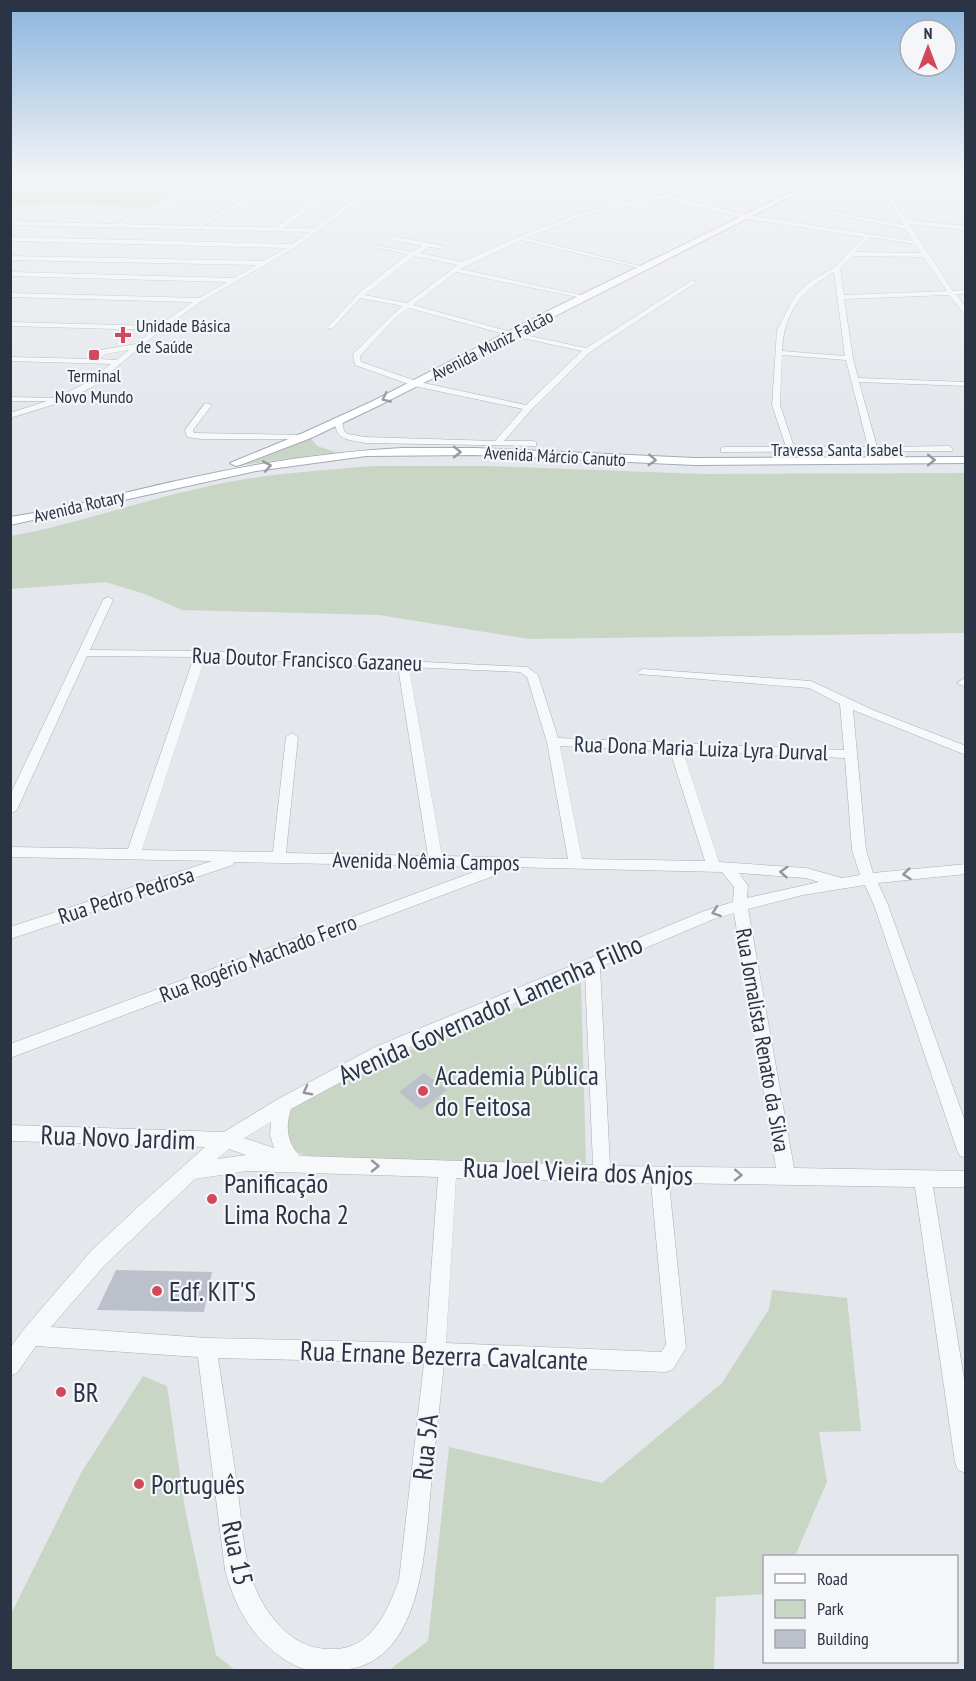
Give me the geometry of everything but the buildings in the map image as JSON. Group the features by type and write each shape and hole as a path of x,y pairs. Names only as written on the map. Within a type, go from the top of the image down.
{"main road":[{"name":"Avenida Muniz Falcão","path":"148,491 242,461 305,436 417,384 510,334 668,255"},
{"path":"324,427 322,434 331,443 399,451"},
{"name":"Avenida Márcio Canuto","path":"148,491 306,459 399,451 506,453 706,462 966,460"},
{"name":"Avenida Rotary","path":"10,521 148,491"}],"street":[{"path":"10,416 62,399 91,384 160,328 200,300 278,255"},
{"path":"330,328 358,296 383,273 410,255"},
{"path":"425,255 463,264"},
{"path":"482,255 463,264 406,305 360,349 355,358 358,363 417,384 528,408"},
{"path":"589,255 642,268"},
{"path":"791,450 776,405 780,330 798,295 814,281 837,268 850,255"},
{"path":"926,255 966,314"},
{"path":"10,258 267,262"},
{"path":"837,268 849,358 873,449"},
{"path":"455,270 585,298"},
{"path":"10,274 236,280"},
{"path":"498,442 528,408 586,350 693,282"},
{"path":"842,297 966,292"},
{"path":"10,295 200,300"},
{"path":"358,296 406,305 510,334 586,350"},
{"path":"10,326 160,328"},
{"path":"92,361 103,352 138,346"},
{"path":"779,353 849,358"},
{"path":"10,359 120,362"},
{"path":"856,380 966,384"},
{"path":"10,399 62,399"},
{"path":"208,405 189,430 190,435 201,437 305,436"},
{"path":"338,420 340,432 345,436 365,440 533,444"},
{"name":"Travessa Santa Isabel","path":"724,450 949,448"},
{"path":"10,810 15,790 108,600"},
{"name":"Rua Doutor Francisco Gazaneu","path":"84,653 201,654 523,669 532,675 554,742"},
{"path":"133,855 201,654"},
{"path":"403,663 436,861"},
{"path":"644,672 801,684 820,688 846,702 966,751"},
{"path":"846,702 859,850 881,905 966,1150"},
{"path":"279,858 292,737"},
{"path":"554,742 576,864"},
{"name":"Rua Dona Maria Luiza Lyra Durval","path":"554,742 849,754"},
{"name":"Rua Jornalista Renato da Silva","path":"675,746 720,867 741,886 740,904 786,1176"},
{"name":"Avenida Noêmia Campos","path":"10,852 720,867 806,873 841,883"},
{"path":"170,856 176,877"},
{"name":"Rua Pedro Pedrosa","path":"10,933 241,857"},
{"name":"Rua Rogério Machado Ferro","path":"10,1051 491,871 504,862"},
{"name":"Avenida Governador Lamenha Filho","path":"10,1366 31,1336 98,1258 226,1140 284,1104 381,1052 592,963 740,904 869,878 966,869"},
{"path":"592,963 602,1174"},
{"path":"284,1104 277,1130 283,1149 296,1164"},
{"name":"Rua Novo Jardim","path":"10,1133 226,1140 296,1164"},
{"name":"Rua Joel Vieira dos Anjos","path":"191,1172 247,1163 602,1174 966,1179"},
{"name":"Rua 5A","path":"308,1658 338,1661 361,1654 383,1639 398,1616 410,1580 435,1353 448,1168"},
{"name":"Rua Ernane Bezerra Cavalcante","path":"31,1336 207,1348 435,1353 666,1362 676,1348 659,1174"},
{"path":"923,1178 966,1462"},
{"name":"Rua 15","path":"207,1348 239,1579 255,1614 277,1642 308,1658"}],"green space":[{"path":"310,437 317,446 336,452 235,466"},
{"path":"373,466 487,466 703,474 965,473 965,633 529,639 379,615 182,610 145,594 105,582 11,589 11,536 214,485 282,474"},
{"path":"581,983 586,1163 316,1160 292,1150 281,1132 291,1108 398,1054"},
{"path":"772,1290 847,1298 861,1431 819,1432 827,1482 795,1555 763,1555 763,1594 716,1597 714,1670 389,1670 428,1641 449,1447 602,1483 722,1383 769,1309"},
{"path":"143,1376 167,1386 185,1509 216,1655 235,1670 11,1670 11,1614 81,1473"}],"place":[{"name":"Unidade Básica de Saúde","path":"123,335"},
{"name":"Terminal Novo Mundo","path":"94,355"},
{"name":"Academia Pública do Feitosa","path":"423,1091"},
{"name":"Panificação Lima Rocha 2","path":"212,1199"},
{"name":"Edf. KIT'S","path":"157,1291"},
{"name":"BR","path":"61,1392"},
{"name":"Português","path":"139,1484"}]}
